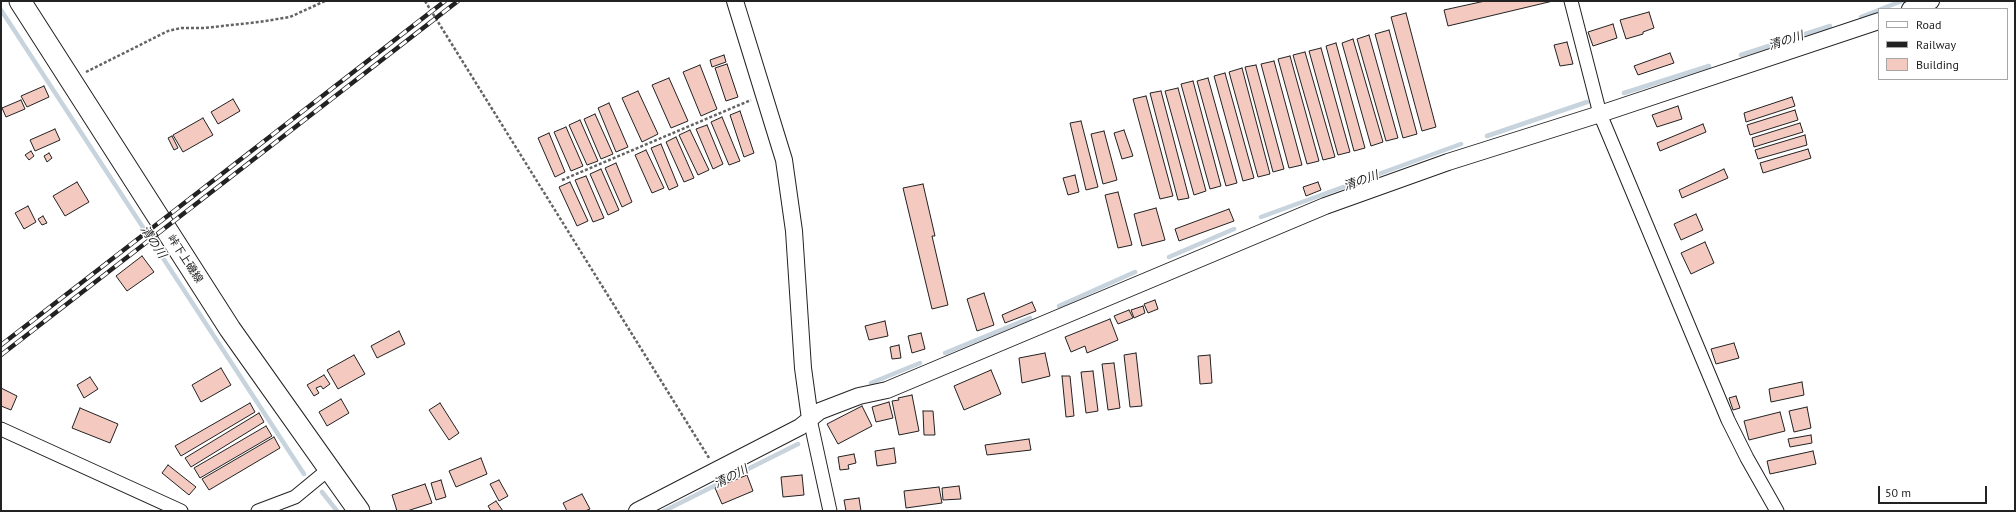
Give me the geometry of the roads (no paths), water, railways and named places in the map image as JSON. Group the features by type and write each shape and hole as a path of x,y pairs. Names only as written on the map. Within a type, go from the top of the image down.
{"main road":[{"name":"峠下上磯線","path":"20,1 230,329 359,511"}],"street":[{"path":"735,1 784,160 794,231 803,368 810,419 830,511"},
{"path":"1571,1 1600,114 1728,420 1747,458 1778,511"},
{"path":"1913,8 1931,1"},
{"path":"637,511 800,427 820,411 859,396 887,390 1325,206 1448,162 1600,114 1878,21"},
{"path":"1,429 181,511"},
{"path":"258,511 295,497 329,469"}],"waterway":[{"name":"清の川","path":"1884,8 1902,1"},
{"name":"清の川","path":"1,10 304,474"},
{"name":"清の川","path":"1861,17 1878,10"},
{"name":"清の川","path":"1741,55 1830,26"},
{"name":"清の川","path":"1624,93 1709,66"},
{"name":"清の川","path":"1487,136 1587,102"},
{"name":"清の川","path":"1261,217 1461,144"},
{"name":"清の川","path":"1169,257 1234,229"},
{"name":"清の川","path":"1059,306 1135,272"},
{"name":"清の川","path":"945,353 1030,318"},
{"name":"清の川","path":"871,383 920,363"},
{"name":"清の川","path":"664,511 798,444"},
{"name":"清の川","path":"322,492 337,511"}],"railway":[{"path":"1,345 445,1"},
{"path":"1,355 458,1"}]}
